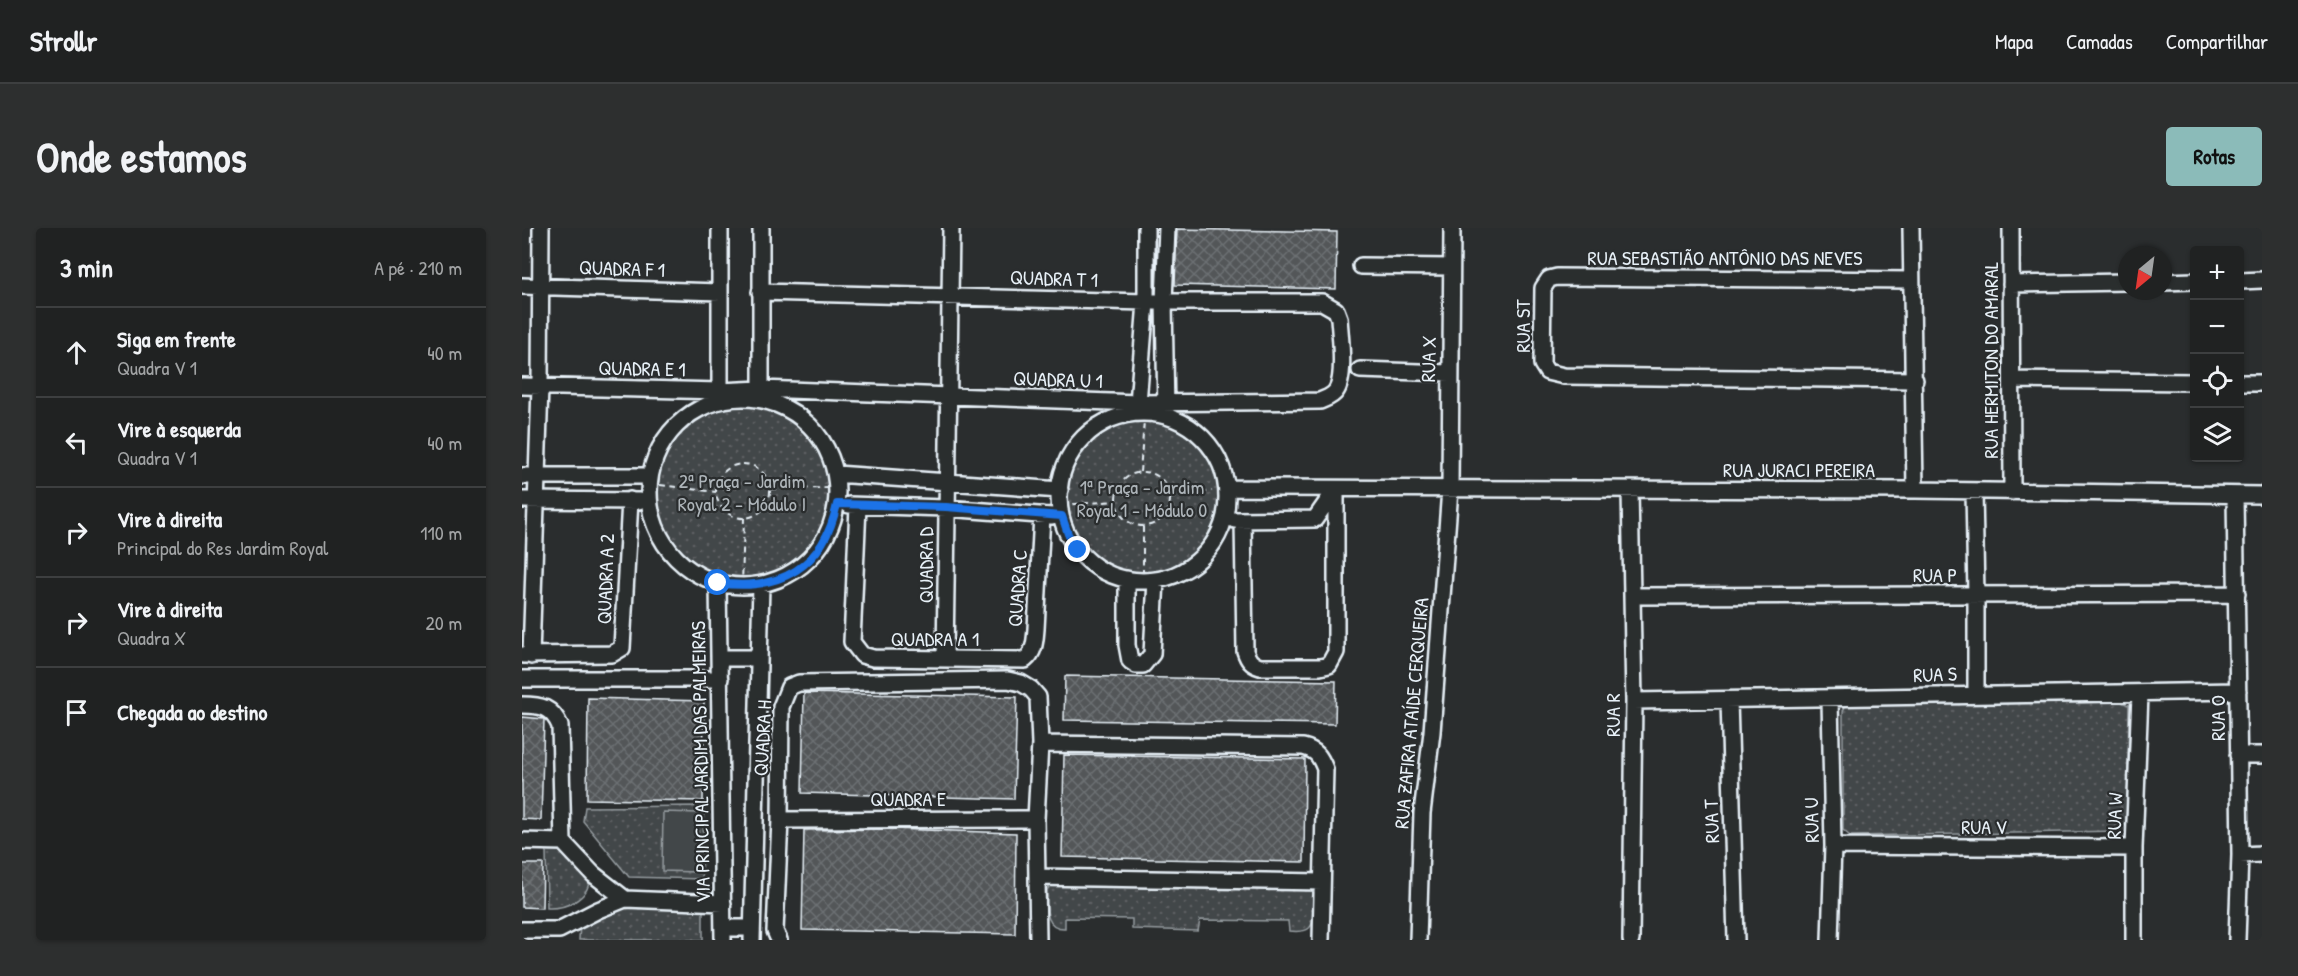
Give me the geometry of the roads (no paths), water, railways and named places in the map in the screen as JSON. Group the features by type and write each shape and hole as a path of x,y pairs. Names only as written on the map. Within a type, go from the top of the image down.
{"street":[{"path":"526,656 529,477 540,387 541,228"},
{"path":"720,228 720,396 681,421 666,436 656,456 649,480 649,501 658,532 676,559 703,577 718,583 742,586 761,585 789,575 813,556 829,532 837,504 836,481 828,453 817,434 800,418 760,394 760,228"},
{"name":"QUADRA D","path":"945,658 951,228"},
{"path":"1146,228 1146,302 1139,410 1098,426 1083,439 1071,454 1063,471 1060,504 1068,534 1078,550 1092,564 1109,573 1142,580 1172,576 1188,569 1201,558 1212,546 1224,521 1227,488 1220,464 1207,444 1166,410 1164,302 1167,228"},
{"name":"RUA X","path":"1450,489 1449,373 1452,228"},
{"path":"1911,228 1915,490"},
{"name":"RUA HERMITON DO AMARAL","path":"2011,228 2012,492"},
{"path":"1361,266 1451,267"},
{"name":"RUA SEBASTIÃO ANTÔNIO DAS NEVES","path":"1543,288 1549,279 1557,277 1911,280"},
{"path":"2244,280 2262,280"},
{"path":"2172,282 2190,281"},
{"path":"2011,284 2118,282"},
{"name":"QUADRA F 1","path":"522,286 720,292"},
{"name":"RUA ST","path":"1543,288 1542,364 1547,372 1564,376 1915,380"},
{"name":"QUADRA T 1","path":"760,292 1146,302 1322,302 1336,310 1340,318 1341,378 1338,389 1330,397 1320,400 1166,410"},
{"path":"1360,370 1449,373"},
{"path":"2012,380 2190,382"},
{"path":"2244,383 2262,383"},
{"name":"QUADRA E 1","path":"522,386 720,396 760,394"},
{"name":"QUADRA U 1","path":"760,394 950,396 1166,410"},
{"path":"529,477 649,480"},
{"path":"836,481 948,483 1060,504"},
{"name":"RUA JURACI PEREIRA","path":"1227,488 1915,490 2262,495"},
{"path":"1224,521 1315,519 1336,489"},
{"path":"1243,520 1247,659 1260,667 1320,668 1329,665 1334,660 1336,652 1336,489"},
{"name":"RUA ZAFIRA ATAÍDE CERQUEIRA","path":"1418,940 1422,813 1432,732 1450,489"},
{"name":"RUA R","path":"1630,490 1634,700 1631,940"},
{"path":"1974,491 1976,693"},
{"name":"RUA O","path":"2235,495 2240,855 2236,940"},
{"path":"528,500 649,501"},
{"name":"QUADRA A 2","path":"526,656 612,654 622,648 630,500"},
{"path":"837,504 946,507 1042,515 1060,504"},
{"name":"QUADRA A 1","path":"858,506 852,642 862,655 873,658 1025,660"},
{"name":"QUADRA C","path":"1025,660 1032,651 1036,629 1042,515"},
{"name":"VIA PRINCIPAL JARDIM DAS PALMEIRAS","path":"718,583 723,934"},
{"path":"723,934 752,934 761,585"},
{"name":"RUA P","path":"1632,596 2238,594"},
{"path":"720,658 759,658"},
{"path":"522,679 720,679"},
{"name":"QUADRA H","path":"778,940 775,931 780,820 780,707 789,687 799,683 1008,680 1031,688 1038,697 1040,744"},
{"name":"RUA S","path":"1634,700 1830,699 1976,693 2140,694 2238,691"},
{"name":"RUA W","path":"2134,940 2134,848 2140,694"},
{"name":"RUA U","path":"1830,699 1833,846 1830,940"},
{"name":"RUA T","path":"1729,700 1736,940"},
{"path":"522,705 538,705 549,709 556,715 560,726 563,842 593,874 625,900"},
{"path":"1038,940 1036,819 1040,744 1303,747 1313,749 1320,757 1325,769 1321,940"},
{"path":"2238,755 2262,755"},
{"name":"QUADRA E","path":"780,820 1036,819"},
{"path":"522,841 563,842"},
{"name":"RUA V","path":"1833,846 2134,848"},
{"path":"2240,855 2262,854"},
{"path":"1038,877 1322,882"},
{"path":"522,930 559,935 598,910 625,900 723,903"}],"park label":[{"name":"2ª Praça - Jardim Royal 2 - Módulo I","path":"742,492"},
{"name":"1ª Praça - Jardim Royal 1 - Módulo 0","path":"1142,498"}]}
